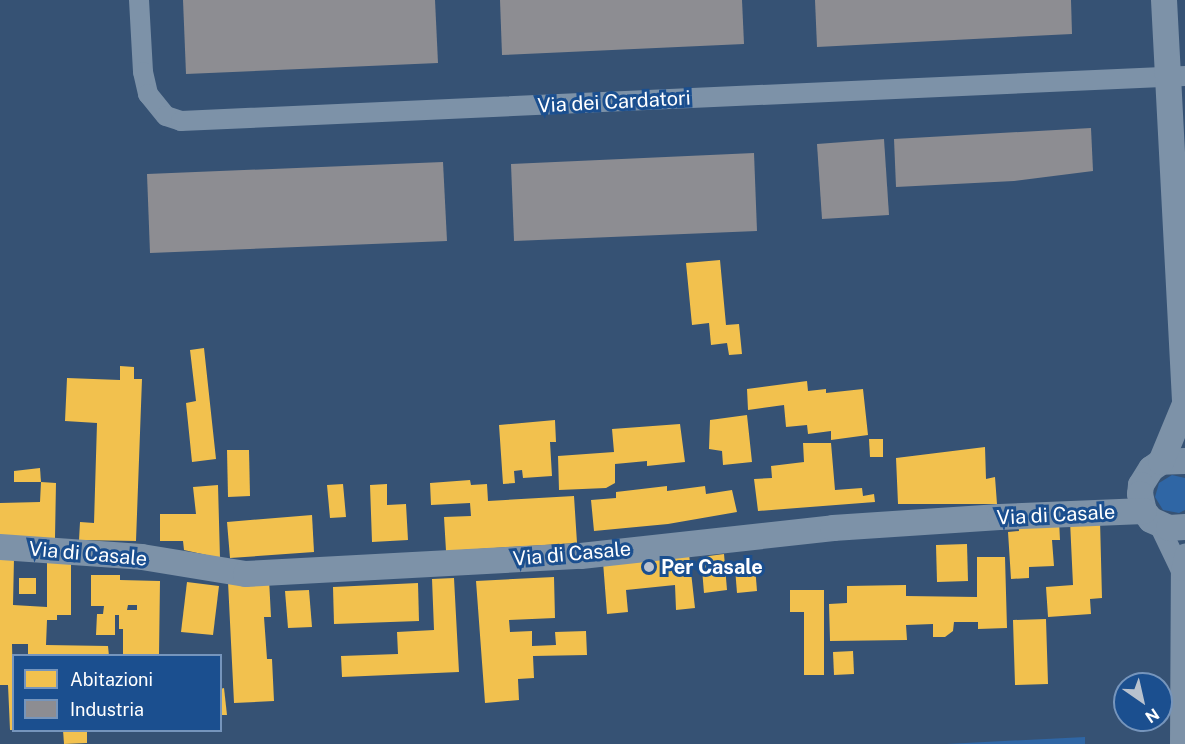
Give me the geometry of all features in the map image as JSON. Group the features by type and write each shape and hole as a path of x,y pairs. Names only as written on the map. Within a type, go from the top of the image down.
{"street":[{"name":"Via dei Cardatori","path":"139,0 143,72 148,94 166,116 181,121 1176,77"},
{"path":"1164,0 1176,77 1185,399"},
{"name":"Via di Casale","path":"1152,518 1140,494 1141,485 1150,469 1173,461 1185,404"},
{"name":"Via di Casale","path":"0,547 142,557 246,574 581,556 833,528 1041,514 1152,518 1169,528 1185,527"},
{"path":"1152,518 1183,562 1180,744"}],"shaded area":[{"path":"1172,475 1185,478 1185,510 1179,513 1163,510 1155,497 1159,483"},
{"path":"1085,737 1085,744 946,744"}],"building: Abitazioni":[{"path":"720,260 726,325 739,324 742,354 729,355 727,343 711,345 709,323 692,325 686,263"},
{"path":"204,348 216,459 192,462 186,403 196,401 190,350"},
{"path":"120,366 134,367 134,379 142,379 136,541 79,540 80,522 94,523 97,423 65,421 67,378 120,380"},
{"path":"807,381 808,391 826,389 826,393 863,389 868,435 831,440 831,431 808,434 807,425 786,427 784,405 748,410 747,389"},
{"path":"747,415 752,462 723,465 722,451 709,449 710,420"},
{"path":"555,420 556,442 550,442 552,476 523,478 522,470 514,471 515,483 503,484 499,425"},
{"path":"680,424 685,462 647,466 647,461 615,464 615,483 606,488 559,490 558,456 614,452 612,429"},
{"path":"869,439 883,439 883,457 870,457"},
{"path":"803,443 831,443 835,490 862,488 863,496 874,494 875,502 758,511 754,479 772,478 771,466 804,462"},
{"path":"985,447 986,479 995,477 997,504 898,504 896,458"},
{"path":"227,450 249,450 250,496 228,497"},
{"path":"40,468 41,482 14,482 14,471"},
{"path":"470,480 471,485 487,484 488,501 574,496 577,543 446,551 444,517 471,516 470,503 431,505 430,483"},
{"path":"41,482 56,483 55,538 0,539 0,503 40,502"},
{"path":"343,484 346,517 330,518 327,485"},
{"path":"387,484 387,505 406,504 408,540 372,542 370,485"},
{"path":"218,485 220,558 184,550 183,541 160,541 160,514 196,514 193,487"},
{"path":"667,486 667,491 705,486 706,494 732,490 737,512 668,524 594,531 591,500 616,498 616,492"},
{"path":"312,515 314,552 230,558 227,522"},
{"path":"1059,520 1060,540 1052,540 1054,566 1029,567 1029,578 1011,579 1008,532 1019,531 1018,522"},
{"path":"1100,520 1102,598 1090,599 1091,614 1048,617 1046,587 1073,585 1070,521"},
{"path":"967,544 968,581 937,582 936,545"},
{"path":"689,554 695,608 676,610 675,585 626,590 628,612 607,614 603,562"},
{"path":"724,554 727,590 704,593 701,557"},
{"path":"0,557 14,558 13,605 47,607 47,560 71,560 71,615 57,615 57,620 47,620 46,645 108,646 109,654 28,654 28,644 12,644 12,730 10,730 8,685 0,685"},
{"path":"977,557 1005,557 1007,628 978,629 978,622 954,622 953,631 945,637 933,637 933,624 906,625 907,640 830,641 829,604 847,603 847,586 906,585 906,596 977,597"},
{"path":"755,566 757,591 737,593 735,568"},
{"path":"91,575 120,575 120,580 160,581 159,654 123,654 123,629 119,629 119,615 115,615 115,635 96,635 97,614 103,614 104,606 91,606","holes":["128,605 137,605 137,610 127,610"]},
{"path":"554,577 555,618 509,620 510,632 532,631 532,646 556,645 555,632 586,631 587,655 533,656 534,678 518,679 519,700 485,703 476,581"},
{"path":"19,578 36,578 36,594 19,594"},
{"path":"454,578 459,672 342,677 341,656 398,654 397,632 434,630 432,579"},
{"path":"269,579 271,617 264,617 267,659 272,659 274,701 234,703 228,582"},
{"path":"187,582 219,586 213,635 181,632"},
{"path":"418,583 419,621 334,624 333,587"},
{"path":"309,590 312,627 288,628 285,591"},
{"path":"790,590 824,590 824,675 804,675 804,612 790,612"},
{"path":"1046,619 1048,684 1015,685 1013,620"},
{"path":"853,651 854,674 834,675 833,652"},
{"path":"222,688 224,688 227,715 222,715"},
{"path":"63,732 87,732 87,743 64,744"}],"building: Industria":[{"path":"183,0 435,0 438,63 186,74"},
{"path":"500,0 742,0 744,44 502,55"},
{"path":"815,0 1071,0 1072,34 817,47"},
{"path":"1091,128 1093,171 1014,181 896,187 894,139"},
{"path":"884,139 889,215 822,219 817,144"},
{"path":"754,153 757,231 514,241 511,164"},
{"path":"443,162 447,241 150,253 147,174"}],"place":[{"name":"Per Casale","path":"649,567"}]}
